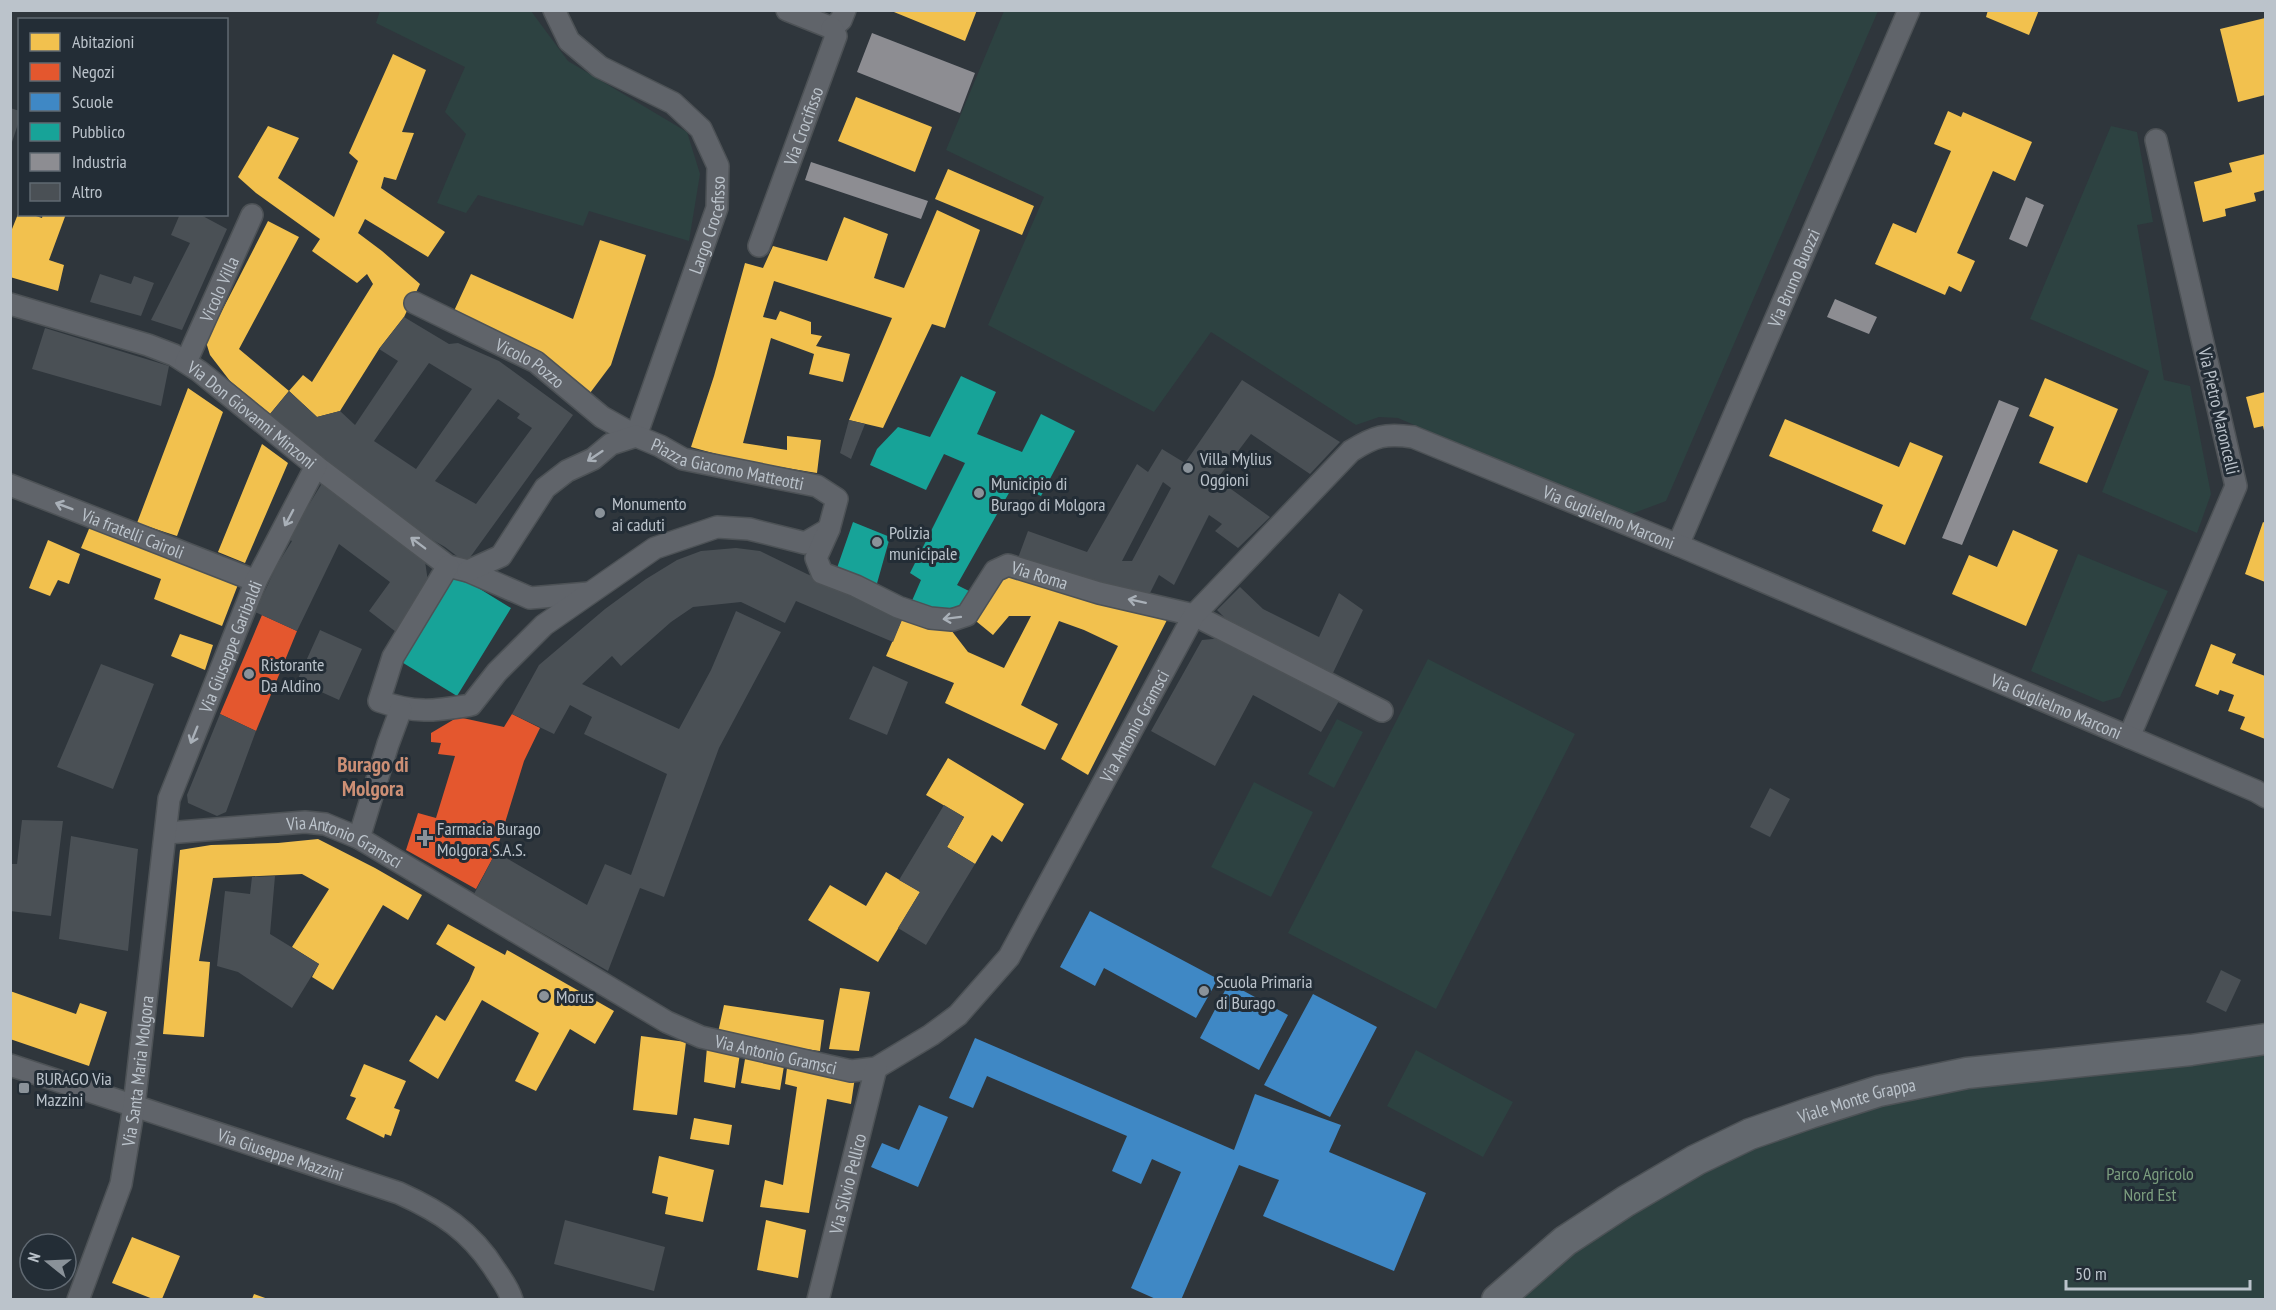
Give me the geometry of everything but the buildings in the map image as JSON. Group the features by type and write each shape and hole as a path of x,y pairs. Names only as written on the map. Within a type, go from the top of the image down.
{"street":[{"name":"Largo Crocefisso","path":"554,10 569,41 600,67 673,103 701,129 718,165 717,208 636,436"},
{"path":"788,10 832,28"},
{"name":"Via Crocifisso","path":"759,246 836,36 832,28 841,20 844,10"},
{"name":"Via Bruno Buozzi","path":"1678,546 1910,10"},
{"name":"Via Pietro Maroncelli","path":"2129,737 2236,486 2156,141"},
{"name":"Vicolo Villa","path":"186,363 252,215"},
{"name":"Vicolo Pozzo","path":"415,303 536,362 602,417 636,436"},
{"name":"Via Don Giovanni Minzoni","path":"10,304 148,345 174,355 316,466 458,568"},
{"name":"Via Guglielmo Marconi","path":"1194,615 1351,451 1370,439 1390,434 1413,437 1678,546 2256,791 2265,797"},
{"name":"Piazza Giacomo Matteotti","path":"458,568 501,556 545,488 567,471 593,459 611,444 636,436 683,459 817,486 837,499 829,529"},
{"name":"Via Giuseppe Garibaldi","path":"166,833 169,800 256,581 316,466"},
{"name":"Via fratelli Cairoli","path":"10,485 256,581"},
{"path":"590,593 530,598 458,568 393,657 379,701 401,709 430,712 471,705 497,672 544,625 655,548 717,527 749,529 805,543 829,529"},
{"name":"Via Roma","path":"829,529 816,558 822,573 856,586 898,607 930,618 952,620 967,615 995,571 1008,565 1099,592 1194,615"},
{"path":"1194,615 1382,711"},
{"name":"Via Antonio Gramsci","path":"166,833 305,822 326,824 359,838 667,1022 701,1037 749,1049 851,1071 876,1068 931,1035 958,1015 1009,957 1194,615"},
{"path":"359,838 401,709"},
{"name":"Via Santa Maria Molgora","path":"78,1299 117,1201 121,1184 134,1106 166,833"},
{"name":"Viale Monte Grappa","path":"1497,1299 1565,1241 1656,1183 1696,1160 1750,1134 1810,1113 1879,1091 1967,1073 2180,1051 2265,1039"},
{"name":"Via Giuseppe Mazzini","path":"10,1065 399,1194 438,1211 466,1233 484,1252 513,1299"},
{"name":"Via Silvio Pellico","path":"818,1299 876,1068"}],"green space":[{"path":"380,11 531,11 568,61 687,132 700,174 689,241 589,211 583,226 478,195 466,213 437,203 466,134 445,112 465,67 376,23"},
{"path":"1004,11 1878,11 1666,501 1626,516 1398,418 1379,417 1356,425 1211,332 1154,412 988,325 1044,197 946,150"},
{"path":"2111,126 2137,132 2153,222 2137,225 2164,380 2190,386 2211,494 2197,533 2102,492 2149,371 2030,319"},
{"path":"2078,554 2168,591 2120,697 2103,702 2031,671"},
{"path":"1428,659 1575,734 1436,1009 1288,933"},
{"path":"1337,719 1363,732 1334,788 1308,774"},
{"path":"1254,782 1313,812 1271,897 1211,867"},
{"path":"1416,1050 1513,1102 1483,1157 1387,1106"},
{"name":"Parco Agricolo Nord Est","path":"2265,1051 2265,1299 1510,1300 1522,1289 1673,1183 1838,1111 1946,1089 2126,1069 2208,1064"}],"place":[{"name":"Villa Mylius Oggioni","path":"1188,468"},
{"name":"Municipio di Burago di Molgora","path":"979,493"},
{"name":"Monumento ai caduti","path":"600,513"},
{"name":"Polizia municipale","path":"877,542"},
{"name":"Ristorante Da Aldino","path":"249,674"},
{"name":"Farmacia Burago Molgora S.A.S.","path":"425,838"},
{"name":"Scuola Primaria di Burago","path":"1204,991"},
{"name":"Morus","path":"544,996"},
{"name":"BURAGO Via Mazzini","path":"24,1088"}],"district":[{"name":"Burago di Molgora","path":"373,776"}]}
